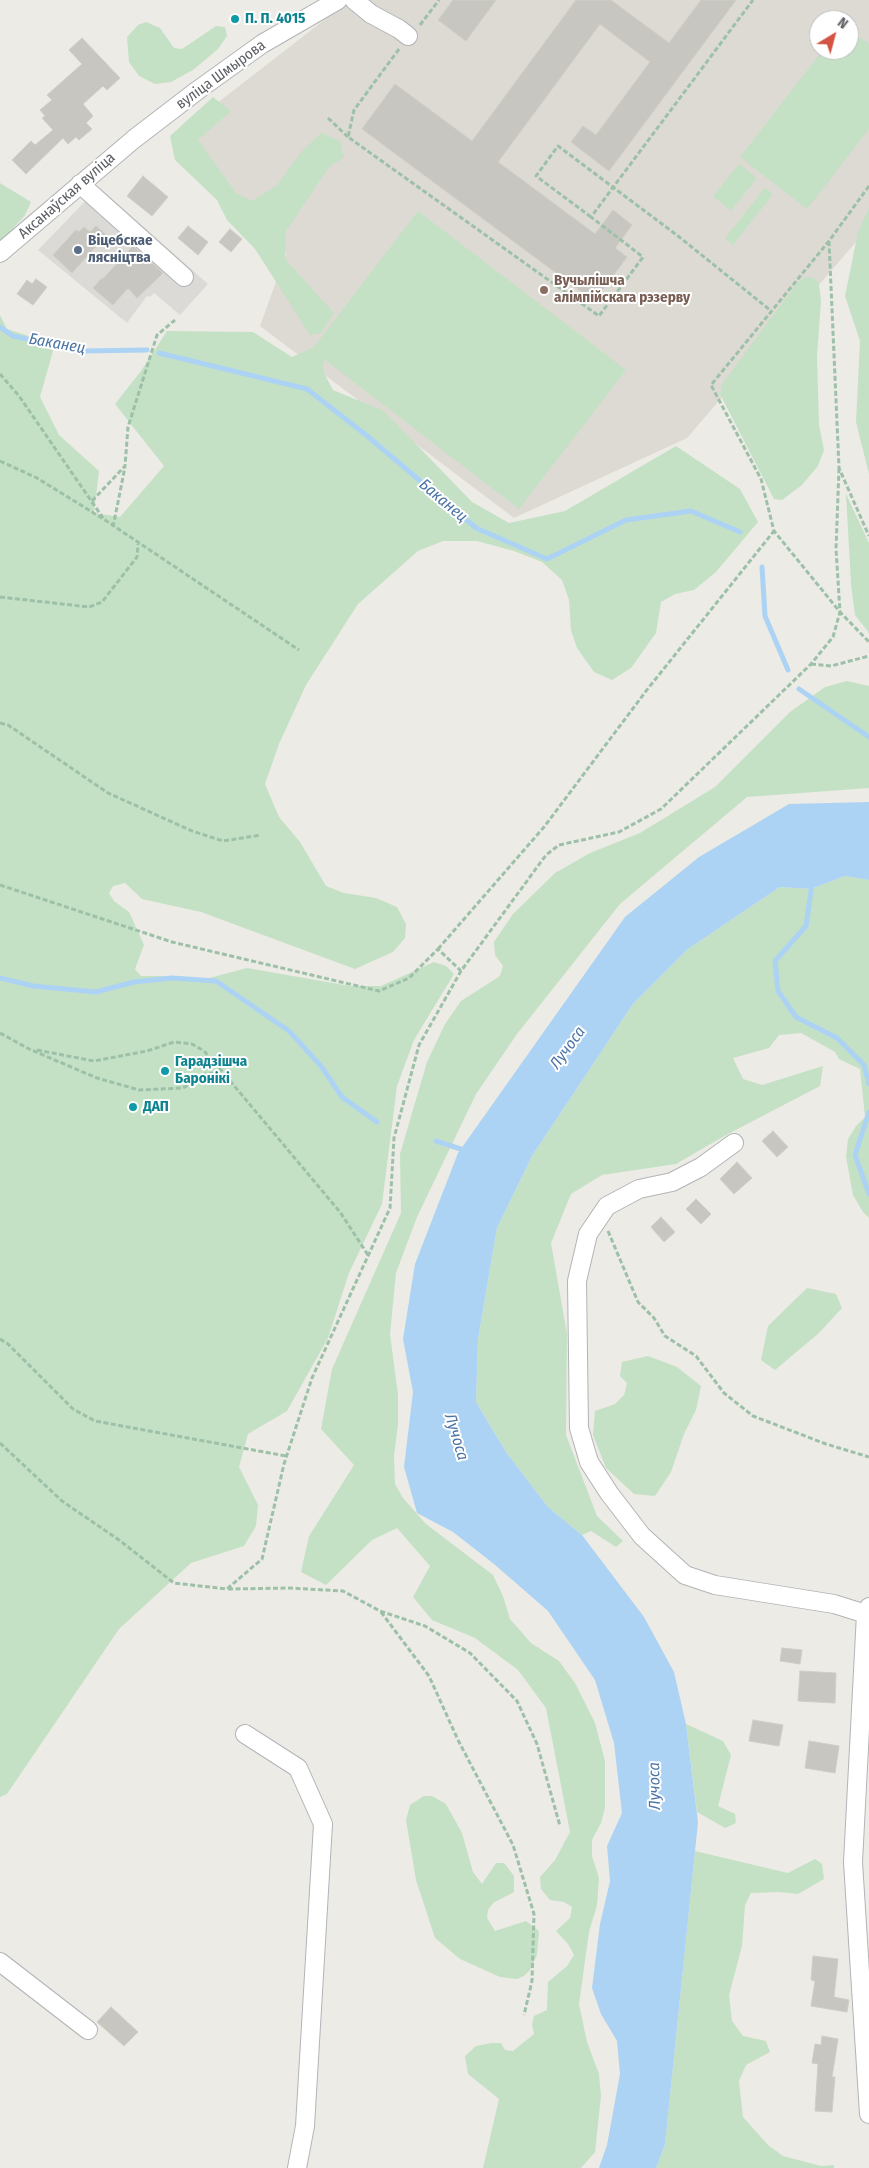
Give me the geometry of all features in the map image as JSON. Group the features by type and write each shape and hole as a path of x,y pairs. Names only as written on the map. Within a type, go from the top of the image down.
{"street":[{"name":"вуліца Шмырова","path":"134,139 262,44 338,0"},
{"path":"354,0 371,14 398,28 408,36"},
{"name":"Аксанаўская вуліца","path":"0,253 134,139"},
{"path":"80,184 184,276"},
{"path":"734,1143 701,1167 679,1178 639,1189 603,1211 588,1234 577,1281 579,1428 589,1462 609,1493 642,1536 685,1575 715,1585 867,1611 853,1862 868,2062 869,2114"},
{"path":"246,1734 298,1768 323,1824 305,2126 297,2168"},
{"path":"0,1962 88,2030"}],"path":[{"path":"348,137 354,110 408,36 427,18 439,0"},
{"path":"591,217 751,0"},
{"path":"328,118 348,137 600,316 642,257 536,176 558,146 770,310"},
{"path":"869,186 829,241 770,310 711,385 761,479 774,531 840,612 869,642"},
{"path":"228,1589 262,1559 286,1456 312,1378 390,1208 394,1138 419,1045 460,971 546,855 559,845 620,832 661,809 811,664 834,637 840,612 836,549 839,468 829,241"},
{"path":"113,528 125,466 128,426 158,334 175,320"},
{"path":"0,374 18,396 105,520 113,528 299,650"},
{"path":"0,461 36,478 105,520"},
{"path":"92,501 125,466"},
{"path":"839,468 869,536"},
{"path":"0,885 172,942 379,991 409,978 438,949 544,827 646,691 774,531"},
{"path":"0,596 89,607 102,602 138,557 138,543"},
{"path":"811,664 831,666 869,656"},
{"path":"0,723 8,725 108,794 192,831 223,841 261,834"},
{"path":"438,949 460,971"},
{"path":"0,1033 97,1078 139,1090 183,1088 205,1074 215,1073 231,1082"},
{"path":"29,1048 94,1061 147,1051 174,1042 192,1044 204,1051 340,1212 368,1256"},
{"path":"603,1211 638,1302 654,1318 665,1336 696,1356 724,1393 753,1416 869,1458"},
{"path":"0,1339 8,1344 73,1409 95,1421 286,1456"},
{"path":"0,1443 62,1501 119,1540 174,1583 228,1589 289,1588 343,1591 380,1611 425,1626 470,1653 517,1701 537,1744 560,1826"},
{"path":"380,1611 428,1676 458,1740 513,1845 534,1914 532,1980 524,2014"}],"shaded area":[{"name":"Вучылішча алімпійскага рэзерву","path":"350,0 869,0 869,227 687,438 514,518 260,326 286,254 176,135"},
{"name":"Віцебскае лясніцтва","path":"99,187 208,284 180,315 154,293 150,297 147,296 127,323 38,250"}],"green space":[{"path":"146,22 160,28 174,48 182,49 216,26 225,27 227,36 218,49 193,70 171,82 155,84 139,76 129,62 127,37 138,25"},
{"path":"859,36 869,44 869,129 807,209 740,157 815,60 859,60"},
{"path":"213,97 231,111 198,140 236,193 252,201 277,185 303,150 321,133 340,141 344,157 329,167 286,231 285,259 334,313 321,333 310,335 255,249 227,220 217,200 175,160 170,136"},
{"path":"739,164 757,178 731,211 713,196"},
{"path":"0,183 31,202 25,215 0,243"},
{"path":"765,188 773,194 733,245 725,238"},
{"path":"869,208 869,474 856,422 860,341 845,296 858,232"},
{"path":"418,211 626,370 519,509 324,359 323,371 333,390 384,411 472,502 509,523 565,511 676,446 740,489 758,522 716,572 694,590 675,594 661,602 656,633 631,668 612,680 594,672 577,648 571,630 569,600 562,580 542,562 514,551 477,541 443,541 418,551 358,604 306,685 279,744 265,784 279,817 300,842 326,886 344,893 376,898 397,907 406,924 405,938 393,952 355,969 201,912 142,899 125,883 113,886 109,893 114,901 129,912 144,945 135,969 141,976 164,976 185,981 209,978 247,968 350,986 381,986 434,962 446,966 454,974 414,1040 397,1086 382,1204 349,1273 328,1338 287,1411 248,1434 239,1467 258,1505 256,1526 244,1546 191,1563 119,1629 7,1794 0,1797 0,315 7,329 41,340 53,351 40,397 59,435 99,471 94,513 120,517 164,466 115,404 141,371 167,331 253,332 292,357 314,347"},
{"path":"805,277 814,278 819,284 821,301 817,356 819,425 824,450 818,466 802,485 782,500 774,499 720,394 722,384 798,282"},
{"path":"846,494 869,543 869,633 855,615 851,584"},
{"path":"847,681 869,686 869,788 747,797 620,904 517,1034 476,1094 417,1217 396,1273 390,1334 398,1395 398,1425 394,1456 395,1484 403,1498 426,1524 493,1575 503,1596 510,1619 531,1643 559,1661 575,1683 595,1723 605,1761 605,1807 601,1823 592,1840 592,1856 599,1878 597,1905 589,1932 579,2004 587,2042 599,2074 601,2096 595,2152 581,2168 483,2168 499,2099 468,2074 465,2056 476,2046 492,2043 501,2043 505,2050 513,2051 534,2034 532,2025 534,2016 547,2010 548,1982 567,1966 574,1955 568,1944 556,1931 570,1918 572,1907 564,1902 550,1900 541,1889 540,1877 555,1860 570,1832 546,1708 518,1670 475,1638 432,1620 413,1597 430,1566 397,1528 372,1540 326,1585 301,1572 309,1536 354,1465 321,1429 332,1369 401,1213 400,1154 427,1062 445,1024 461,1001 500,976 503,966 495,955 494,942 513,914 555,873 590,853 640,833 715,787 790,712 825,687"},
{"path":"845,876 869,880 869,1218 853,1195 846,1157 848,1139 856,1126 865,1117 860,1069 839,1059 835,1052 801,1033 779,1035 769,1048 733,1058 743,1079 762,1085 823,1066 820,1086 726,1135 676,1164 602,1175 571,1194 551,1243 567,1334 566,1435 597,1516 623,1541 616,1547 591,1531 582,1535 548,1507 506,1452 476,1402 478,1339 497,1228 532,1156 633,1004 688,949 780,887 811,889"},
{"path":"807,1288 836,1294 842,1308 819,1333 775,1370 761,1360 768,1326"},
{"path":"648,1356 677,1367 701,1386 696,1410 684,1434 671,1472 655,1496 634,1494 606,1468 593,1435 595,1411 615,1404 624,1395 627,1383 620,1376 622,1362"},
{"path":"686,1724 723,1741 731,1755 718,1806 735,1814 736,1823 725,1828 697,1812"},
{"path":"424,1796 432,1796 446,1804 462,1833 473,1872 482,1884 496,1863 504,1863 514,1876 514,1892 493,1903 488,1910 487,1918 495,1931 526,1921 539,1931 537,1955 530,1970 524,1976 517,1979 500,1977 460,1959 435,1938 416,1880 406,1820 410,1805"},
{"path":"695,1851 788,1873 815,1859 822,1864 824,1879 798,1894 779,1892 751,1893 745,1905 742,1946 729,1995 732,2021 743,2036 766,2041 770,2052 746,2065 739,2081 743,2117 768,2145 783,2156 821,2166 834,2165 834,2168 656,2168 665,2145"}],"water":[{"name":"Лучоса","path":"869,802 869,880 845,876 811,889 780,887 688,949 633,1004 532,1156 497,1228 478,1339 476,1402 506,1452 548,1507 582,1535 644,1617 674,1672 686,1724 698,1822 665,2145 656,2168 599,2168 607,2145 620,2074 617,2041 601,2014 592,1988 600,1924 610,1881 607,1846 622,1813 614,1743 595,1680 548,1611 494,1564 453,1532 417,1513 404,1467 413,1392 403,1339 415,1264 458,1153 625,917 699,857 789,804"}],"building":[{"path":"453,0 496,0 466,41 438,20"},
{"path":"576,0 611,0 669,43 701,0 736,0 609,171 571,142 583,126 596,135 650,62 600,24 498,162 595,234 613,210 632,225 615,248 627,257 594,301 362,129 395,84 472,141"},
{"path":"82,38 120,78 107,90 103,86 83,104 93,116 86,123 92,129 79,140 76,137 68,144 63,138 26,174 12,160 31,141 35,145 53,130 42,118 45,116 40,110 52,100 47,95 82,64 69,50"},
{"path":"143,176 168,197 152,216 127,196"},
{"name":"Віцебскае лясніцтва","path":"96,226 106,235 72,273 53,255 76,230 79,232 84,227 90,232"},
{"path":"188,226 208,242 198,255 178,238"},
{"path":"230,229 242,239 231,252 219,242"},
{"path":"133,246 163,273 137,298 128,288 113,305 93,288"},
{"path":"36,279 47,287 33,305 17,294 27,280 32,284"},
{"path":"773,1131 788,1147 777,1157 762,1141"},
{"path":"737,1162 752,1178 734,1194 720,1179"},
{"path":"696,1199 711,1214 701,1224 686,1209"},
{"path":"661,1217 675,1232 664,1242 651,1227"},
{"path":"782,1648 802,1650 800,1664 780,1661"},
{"path":"800,1671 836,1673 835,1703 798,1701"},
{"path":"753,1720 783,1725 779,1746 749,1741"},
{"path":"809,1741 839,1746 835,1773 805,1768"},
{"path":"813,1956 838,1959 834,1997 849,2000 847,2012 811,2006 815,1981 811,1980"},
{"path":"111,2007 138,2032 124,2046 97,2022"},
{"path":"822,2036 838,2039 832,2077 835,2077 832,2112 815,2111 818,2064 812,2063 815,2044 821,2045"}],"waterway":[{"name":"Баканец","path":"0,327 13,336 81,351 147,350"},
{"name":"Баканец","path":"159,353 307,389 366,435 476,528 547,559 626,520 691,511 740,532"},
{"name":"Баканец","path":"762,567 765,616 788,670"},
{"name":"Баканец","path":"799,689 869,737"},
{"path":"812,884 806,926 775,961 778,991 796,1017 837,1038 864,1065 869,1084"},
{"path":"0,978 33,986 96,992 134,982 172,978 216,981 289,1031 321,1066 342,1097 377,1122"},
{"path":"869,1112 855,1155 869,1194"},
{"path":"436,1141 467,1151"}],"place":[{"name":"П. П. 4015","path":"235,19"},
{"name":"Віцебскае лясніцтва","path":"78,250"},
{"name":"Вучылішча алімпійскага рэзерву","path":"544,290"},
{"name":"Гарадзішча Баронікі","path":"165,1071"},
{"name":"ДАП","path":"133,1107"}]}
